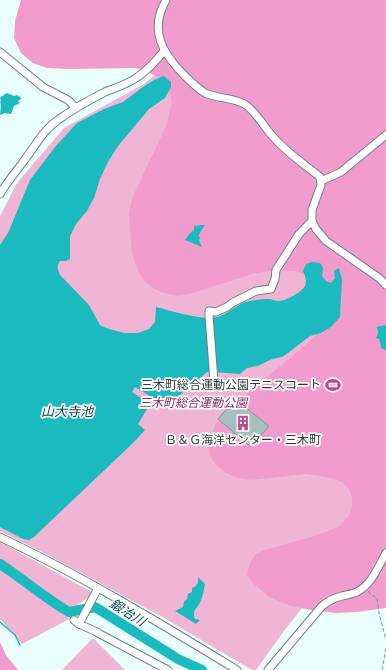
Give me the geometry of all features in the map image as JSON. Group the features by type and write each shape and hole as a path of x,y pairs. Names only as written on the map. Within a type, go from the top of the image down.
{"street":[{"path":"166,0 158,18 158,30 160,42 164,51 174,64 199,89 208,94 234,99 247,106 276,141 320,177 321,185 312,210 312,221 316,229 326,241 379,278 386,285"},
{"path":"0,194 7,182 46,131 56,121 76,108 135,79 154,63 164,51"},
{"path":"0,52 43,87 68,100 76,108"},
{"path":"321,181 341,172 386,135"},
{"path":"214,382 209,311 216,312 256,291 271,289 275,279 276,270 299,234 312,221"},
{"path":"0,537 33,553 96,591 237,670"},
{"path":"268,670 322,606 332,600 355,592 364,587 376,573 386,552"},
{"path":"96,591 77,622 168,670"}],"path":[{"path":"370,580 369,593 376,598 386,640"},
{"path":"382,670 386,648"}],"green space":[{"name":"三木町総合運動公園","path":"164,68 274,149 386,509 309,599 256,670 252,670 164,618 46,554 0,531 0,216 17,183 64,128 144,84"},
{"path":"0,542 92,592 92,595 70,610 0,562"},
{"path":"0,568 58,609 73,617 22,644 0,619"},
{"path":"93,638 125,670 62,670"}],"shaded area":[{"path":"21,0 386,0 386,608 335,613 290,606 269,597 253,583 247,574 250,563 255,555 265,550 311,537 338,527 348,517 352,507 352,497 349,489 342,482 331,478 306,474 252,480 238,478 226,473 215,464 210,456 209,445 211,435 216,424 227,410 315,336 325,319 312,277 295,271 276,270 252,274 190,294 178,296 154,289 144,281 138,271 132,253 129,212 133,196 167,124 172,101 169,90 163,80 148,72 136,68 47,68 33,63 21,53 14,38 15,21"},
{"path":"0,642 6,655 18,670 0,670"}],"water":[{"name":"山大寺池","path":"164,76 171,82 171,87 165,98 149,109 118,146 108,162 100,179 94,198 87,211 76,224 70,236 70,259 60,261 58,268 60,275 89,305 100,325 124,333 138,333 149,329 155,322 156,307 190,316 210,318 225,314 249,301 264,299 276,301 286,300 305,286 306,280 303,271 306,264 312,262 320,263 323,268 322,276 326,281 331,283 335,278 334,271 339,268 342,279 340,317 331,327 321,333 310,336 282,357 272,359 258,366 247,368 240,374 207,372 167,406 135,387 132,392 150,404 138,424 145,430 34,537 29,540 23,539 0,527 0,245 8,233 30,180 55,147 77,123 104,109 123,102 154,80"},
{"path":"7,93 14,96 20,96 21,99 18,101 20,103 14,106 11,114 4,113 0,115 0,98"},
{"path":"194,225 205,225 199,236 202,247 185,240 194,230"},
{"path":"386,325 385,350 381,348 379,339 376,338 378,330 376,327"},
{"path":"198,577 205,584 201,600 194,612 195,619 200,620 196,624 175,611 183,607 184,601 187,599 188,594 192,592 192,588 197,584"}],"building":[{"name":"Ｂ＆Ｇ海洋センター・三木町","path":"235,399 269,426 251,447 218,419"}],"waterway":[{"name":"鍛冶川","path":"0,564 51,601 69,612 95,607 178,659 202,670"},
{"path":"0,622 15,635 20,645"}],"place":[{"name":"三木町総合運動公園テニスコート","path":"333,385"},
{"name":"Ｂ＆Ｇ海洋センター・三木町","path":"243,423"}]}
